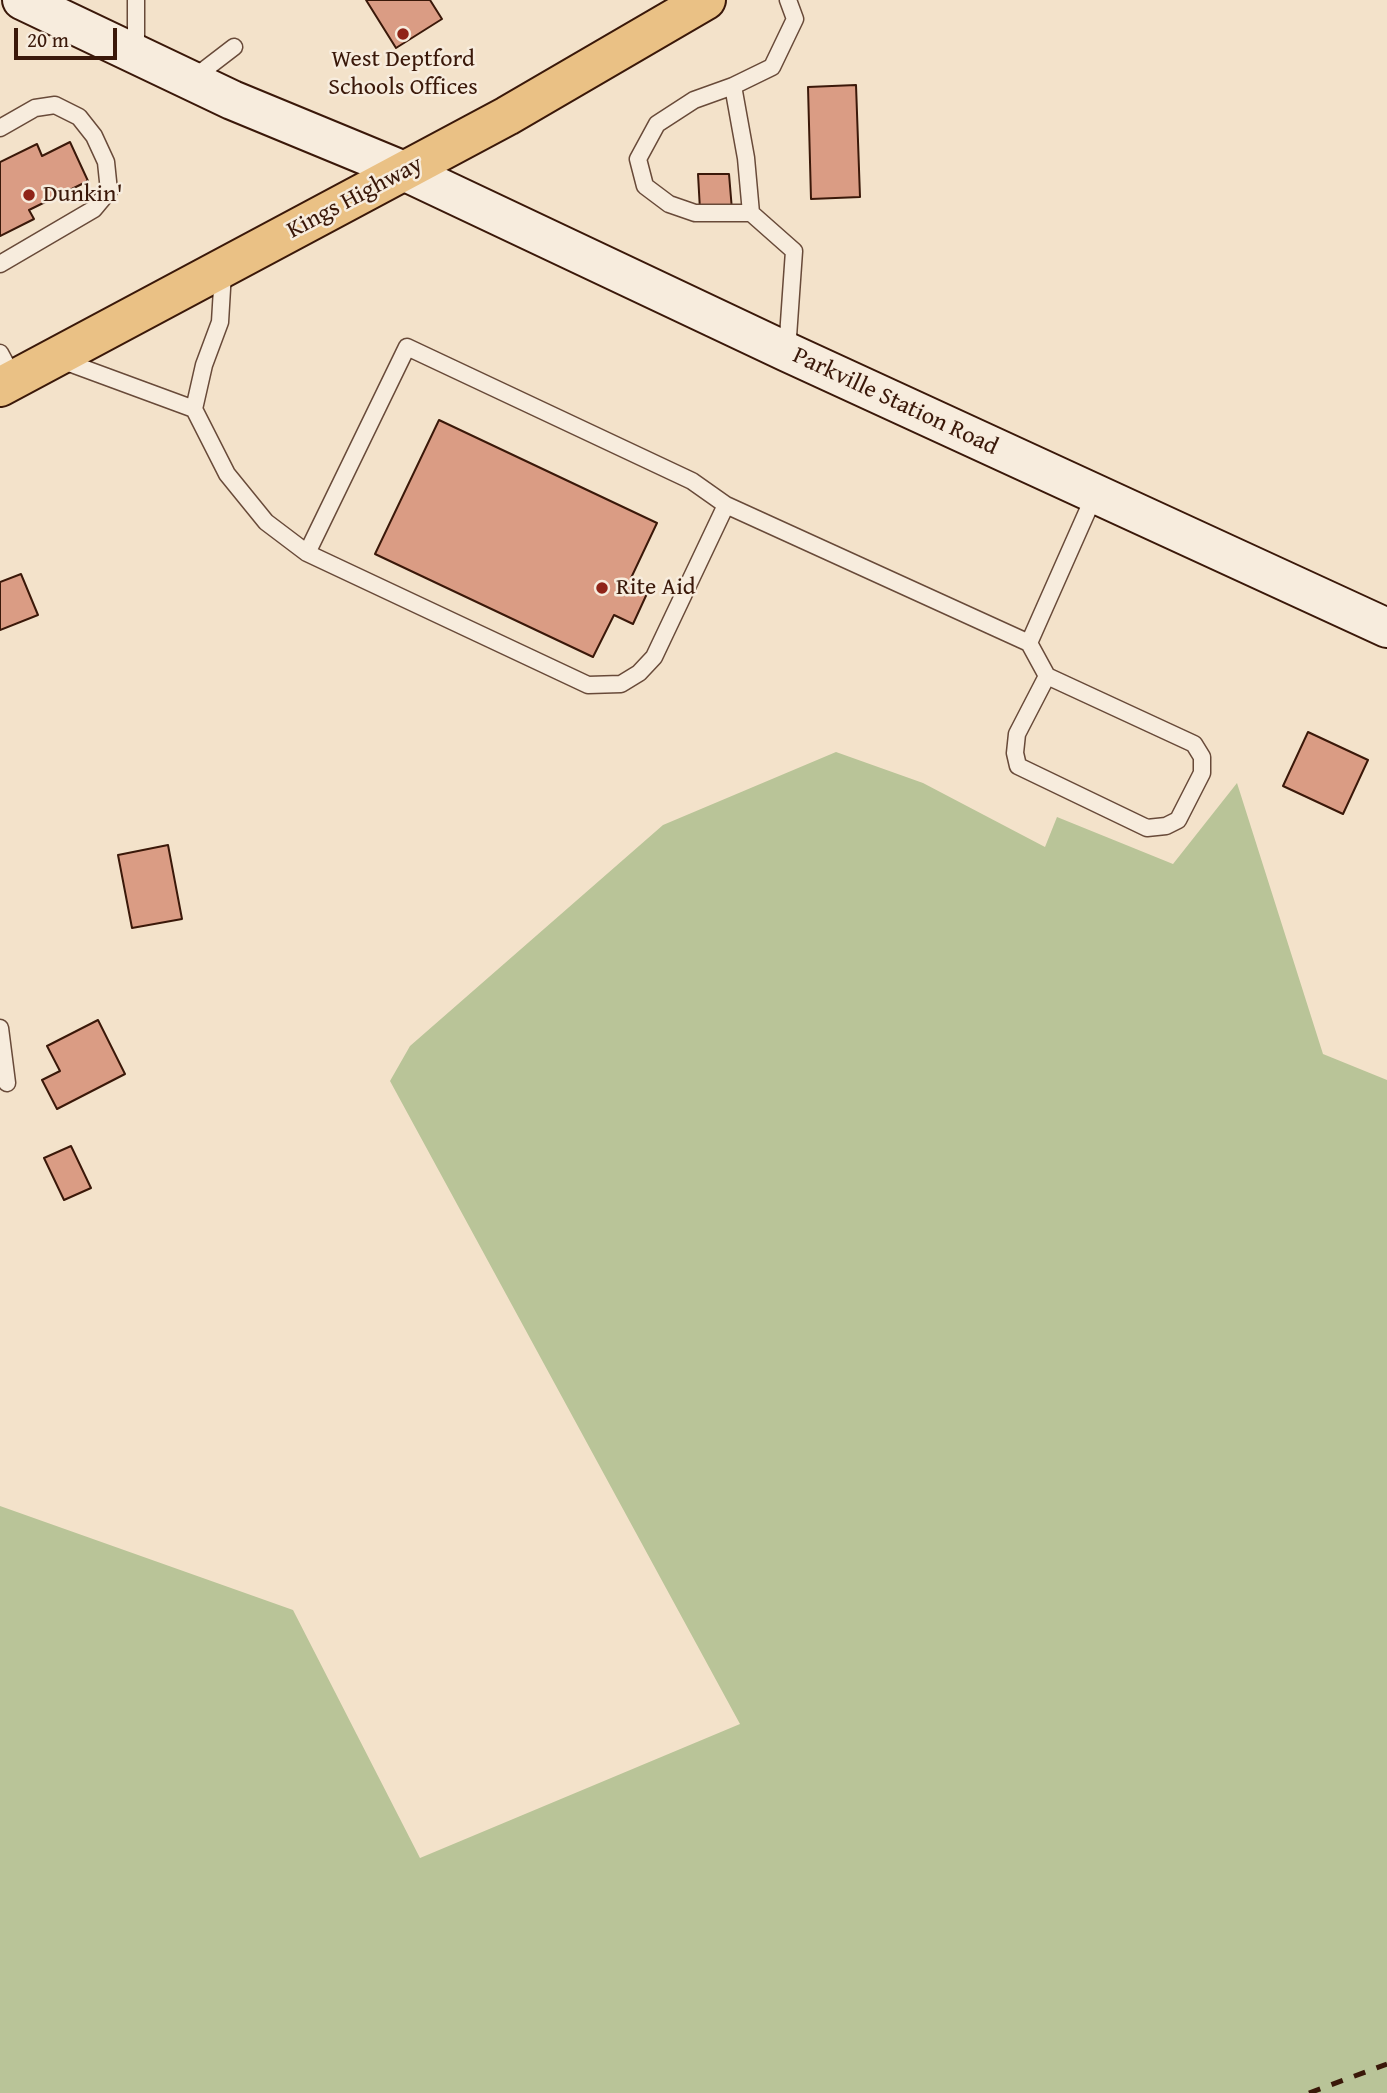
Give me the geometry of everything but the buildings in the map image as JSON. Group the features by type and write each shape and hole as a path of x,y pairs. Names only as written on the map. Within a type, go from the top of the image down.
{"main road":[{"name":"Parkville Station Road","path":"22,0 318,138 404,171 787,352 1387,628"},
{"name":"Kings Highway","path":"5,373 55,358 223,269 507,116 706,0"}],"lane":[{"path":"136,0 136,54"},
{"path":"787,352 794,251 751,213 695,213 669,204 645,186 638,159 657,124 694,100 733,86 772,67 795,19 788,0"},
{"path":"190,80 234,47"},
{"path":"733,86 746,158 751,213"},
{"path":"0,128 35,108 55,106 79,117 94,136 106,162 109,191 94,209 0,264"},
{"path":"223,269 220,322 204,365 194,409 227,474 266,522 307,553 442,617 588,685 610,686 630,679 643,670 657,652 726,505"},
{"path":"307,553 407,347 692,481 726,505 1029,643 1047,676 1195,744 1202,757 1202,773 1178,820 1166,826 1147,828 1018,766 1015,753 1017,734 1047,676"},
{"path":"55,358 194,409"},
{"path":"1029,643 1095,494"},
{"path":"0,1028 7,1083"}],"green space":[{"path":"836,752 923,783 1045,847 1057,817 1173,864 1237,783 1323,1054 1387,1080 1387,2093 0,2093 0,1506 293,1610 420,1858 740,1724 390,1081 410,1046 663,825"}],"railway":[{"path":"1309,2093 1387,2064"}],"place":[{"name":"West Deptford Schools Offices","path":"403,34"},
{"name":"Dunkin'","path":"29,195"},
{"name":"Rite Aid","path":"602,588"}]}
